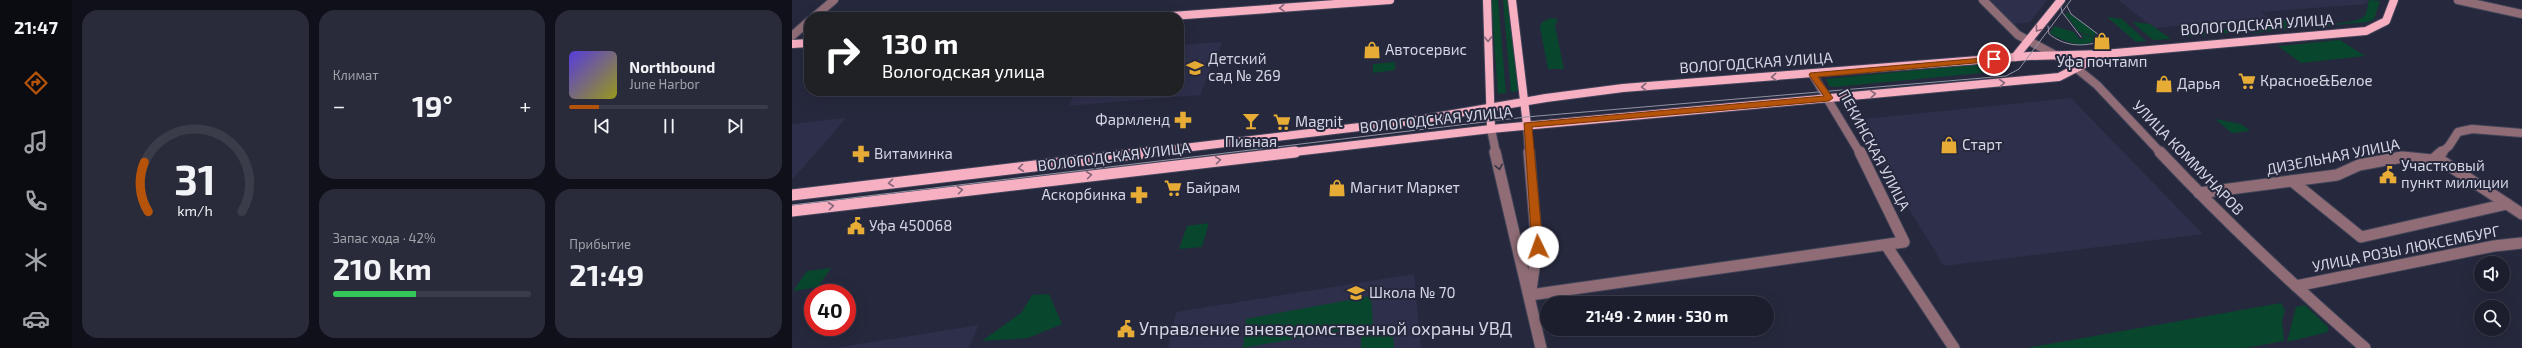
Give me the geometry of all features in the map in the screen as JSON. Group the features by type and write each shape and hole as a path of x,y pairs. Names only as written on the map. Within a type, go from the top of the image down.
{"main road":[{"path":"1184,15 1390,0"},
{"path":"1486,0 1491,129"},
{"path":"1512,0 1527,125"},
{"path":"2015,57 2061,0"},
{"name":"ВОЛОГОДСКАЯ УЛИЦА","path":"792,195 1418,120 1490,109 1559,96 1623,88 1813,75 2015,57 2104,54 2366,31 2379,27 2389,18 2394,0"},
{"path":"792,44 804,43"},
{"name":"ВОЛОГОДСКАЯ УЛИЦА","path":"792,211 1527,125 2059,77 2104,54"}],"street":[{"path":"820,12 834,0"},
{"name":"УЛИЦА КОММУНАРОВ","path":"1983,0 2018,35 2028,42 2057,55 2077,68 2097,85 2199,193 2296,286 2365,348"},
{"path":"2458,0 2522,14"},
{"path":"792,36 804,25"},
{"name":"ПЕКИНСКАЯ УЛИЦА","path":"1813,75 1829,98 1854,140 1904,242 1886,245"},
{"path":"1527,125 1538,247 1530,295"},
{"path":"1491,129 1503,189 1530,295 1541,348"},
{"path":"2434,159 2449,146 2458,132 2472,129 2522,134"},
{"name":"ДИЗЕЛЬНАЯ УЛИЦА","path":"2199,193 2337,174 2359,165 2402,157 2434,159 2449,164 2522,214"},
{"path":"2292,181 2361,237 2507,204"},
{"name":"УЛИЦА РОЗЫ ЛЮКСЕМБУРГ","path":"2296,286 2494,246 2522,243"},
{"path":"1530,295 1886,245 1954,348"}],"shaded area":[{"path":"1990,0 2047,0 2030,22 2014,24"},
{"path":"2118,0 2368,0 2367,4 2261,12 2269,18 2154,28"},
{"name":"Детский сад № 269","path":"1222,42 1200,95 1068,106 1074,96 1184,96 1184,45"},
{"path":"2071,98 2203,234 1944,266 1854,120"},
{"path":"846,118 792,180 792,124"},
{"name":"Школа № 70","path":"1414,274 1421,348 1168,348 1176,312"},
{"path":"979,325 968,348 835,348"}],"green space":[{"path":"1491,0 1498,0 1506,93 1498,94"},
{"path":"1503,0 1508,0 1518,91 1511,92"},
{"path":"2369,0 2380,1 2374,19 2368,22 2312,27 2306,25 2355,21 2366,14"},
{"path":"2068,13 2094,31 2097,38 2079,32 2065,14"},
{"path":"2107,17 2122,19 2146,41 2136,42"},
{"path":"1551,18 1558,19 1555,26 1564,69 1548,69 1540,27 1542,22"},
{"path":"2286,20 2297,28 2254,33 2240,28 2285,24 2281,21"},
{"path":"2132,22 2150,24 2171,39 2153,40"},
{"path":"2054,26 2074,32 2079,39 2084,39 2081,34 2096,38 2092,42 2086,44 2067,42 2050,33"},
{"path":"2235,29 2240,32 2187,37 2179,32 2182,30 2186,33"},
{"path":"2340,40 2365,56 2301,63 2278,46"},
{"path":"1395,62 1395,70 1373,73 1373,64"},
{"path":"1999,62 2007,68 2003,71 1834,87 1829,86 1826,79"},
{"path":"2215,119 2241,124 2250,131 2232,133"},
{"path":"1209,223 1202,247 1179,249 1187,226"},
{"path":"831,268 820,284 804,284 804,289 793,291 807,271"},
{"path":"1049,294 1062,324 1028,338 982,341 1022,312 1032,295"},
{"path":"1371,296 1373,325 1243,348 1246,319"},
{"path":"2281,303 2285,310 2282,321 2284,341 2246,348 2027,348"},
{"path":"2305,305 2328,327 2328,332 2287,342 2296,307"},
{"path":"1393,329 1394,348 1361,348 1361,335"}],"tram line":[{"path":"2062,12 2071,0"},
{"path":"2048,30 2049,34 2054,38 2065,43 2077,45 2095,43 2099,35 2071,14 2067,6"},
{"path":"2061,7 2062,12"},
{"path":"2048,30 2062,12"},
{"path":"2062,12 2081,37"},
{"path":"792,205 1526,117 2006,76 2019,69 2048,30"}],"place":[{"name":"Уфа почтамп","path":"2102,41"},
{"name":"Автосервис","path":"1372,50"},
{"name":"Детский сад № 269","path":"1195,68"},
{"name":"Красное&Белое","path":"2247,81"},
{"name":"Дарья","path":"2164,84"},
{"name":"Фармленд","path":"1183,120"},
{"name":"Пивная","path":"1251,121"},
{"name":"Magnit","path":"1282,122"},
{"name":"Старт","path":"1949,145"},
{"name":"Витаминка","path":"861,154"},
{"name":"Участковый пункт милиции","path":"2388,175"},
{"name":"Байрам","path":"1173,188"},
{"name":"Магнит Маркет","path":"1337,188"},
{"name":"Аскорбинка","path":"1139,195"},
{"name":"Уфа 450068","path":"856,226"},
{"name":"Школа № 70","path":"1356,293"},
{"name":"Управление вневедомственной охраны УВД","path":"1126,329"}],"route":[{"path":"1538,247 1527,125 1829,98 1813,75 1994,59"}]}
